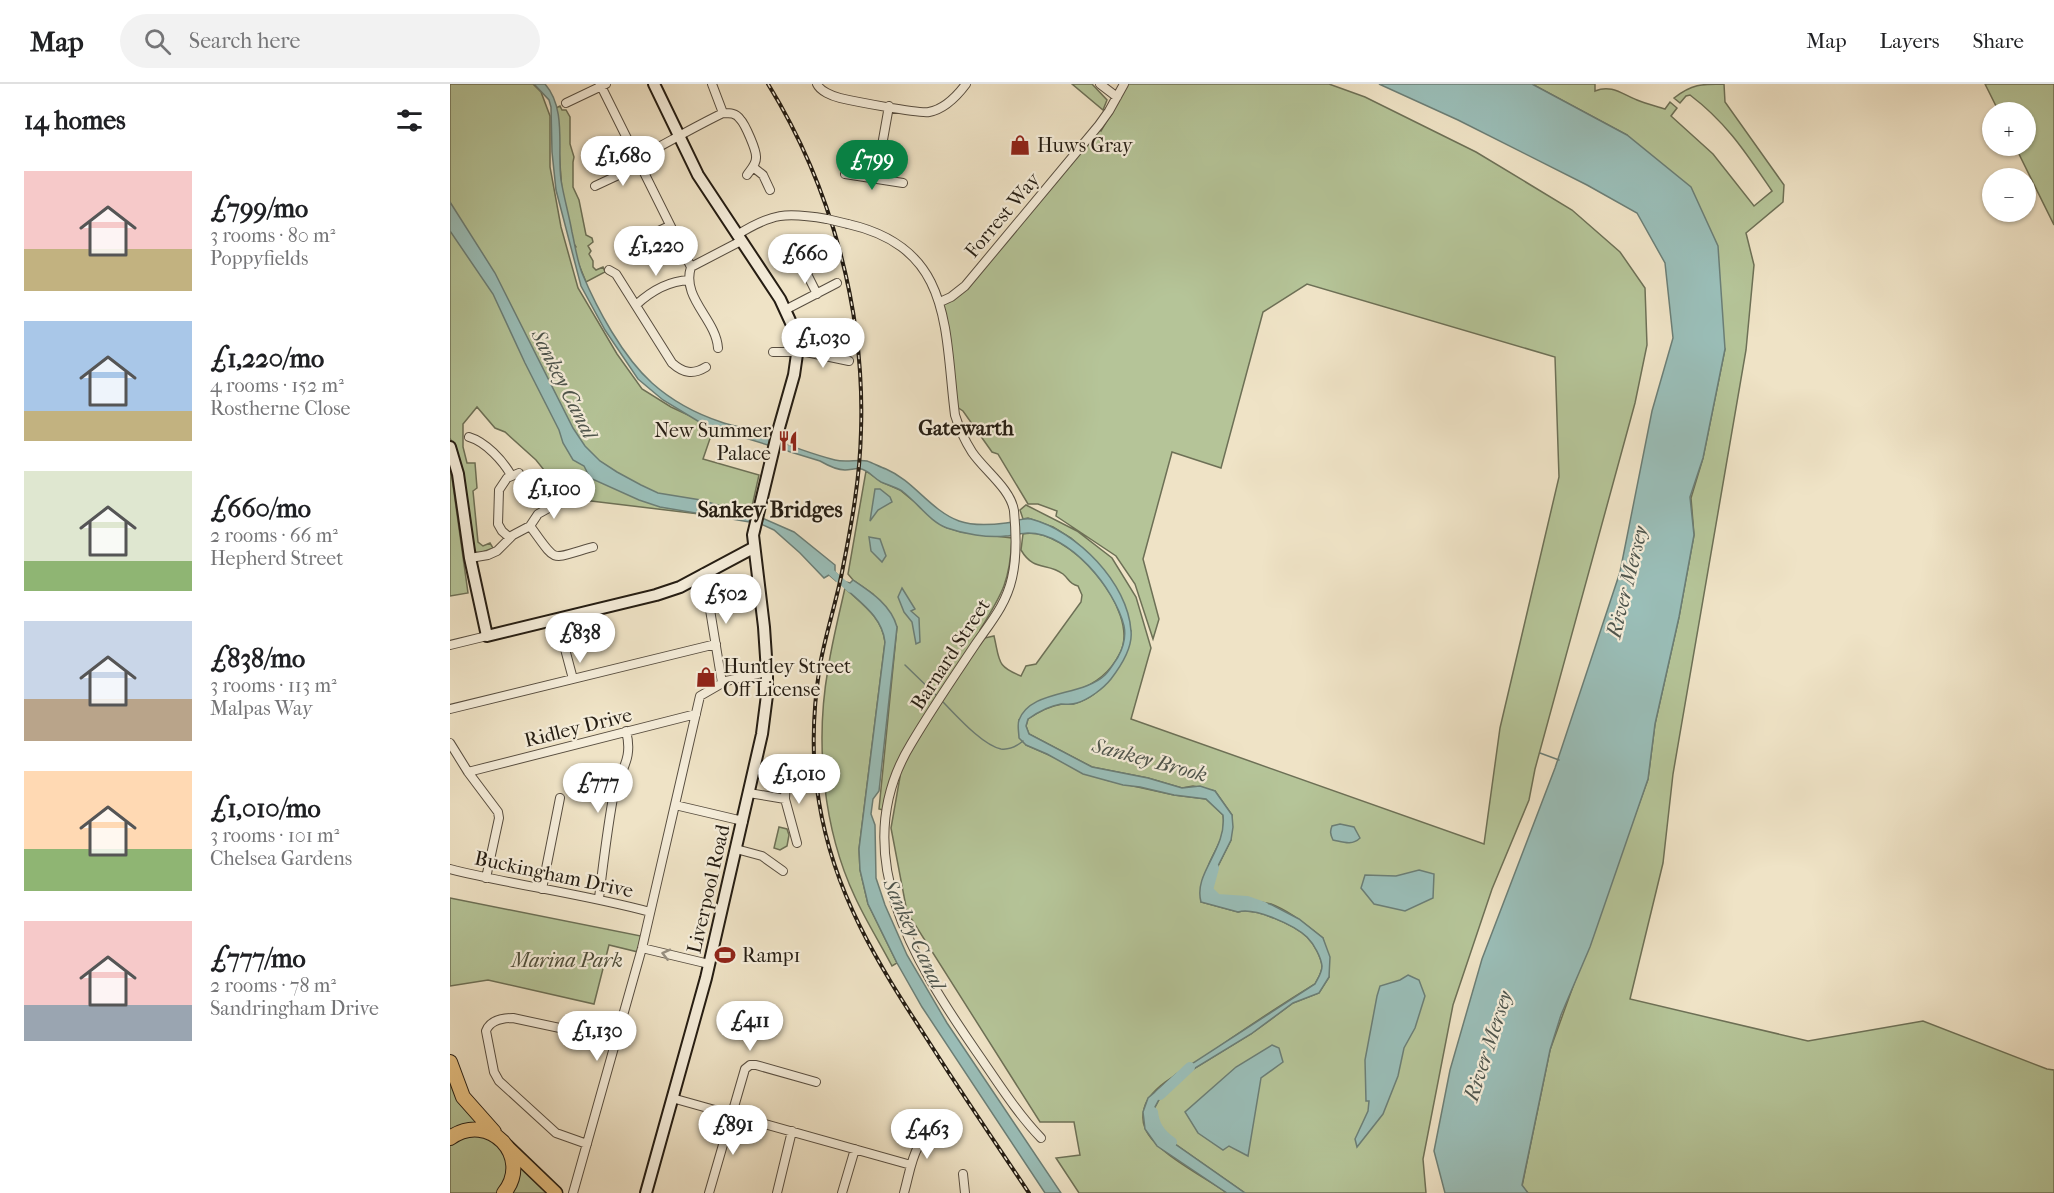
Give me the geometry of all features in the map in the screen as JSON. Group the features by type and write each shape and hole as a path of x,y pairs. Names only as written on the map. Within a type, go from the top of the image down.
{"highway":[{"path":"450,1062 463,1097 502,1141 512,1156 512,1180 504,1193"},
{"path":"450,1138 468,1129 480,1129 502,1141"}],"main road":[{"path":"502,1141 556,1193"}],"street":[{"path":"654,84 698,175 772,286 785,310 792,325 798,353"},
{"path":"712,84 723,113"},
{"path":"817,84 819,88 839,98 929,112 957,97 966,84"},
{"path":"1100,84 1117,97"},
{"name":"Forrest Way","path":"940,302 965,286 1099,125 1124,84"},
{"path":"566,103 602,85 691,267 689,280 695,298 717,337 718,348"},
{"path":"876,179 889,106"},
{"path":"596,186 678,136 723,113 731,113 740,119 753,144 756,158 747,175"},
{"path":"753,167 763,174 771,190"},
{"path":"845,174 903,183"},
{"name":"Barnard Street","path":"691,267 739,238 759,222 778,215 798,214 875,231 902,247 912,255 928,276 940,302 945,325 955,416 973,453 1010,499 1014,521 1014,568 999,612 910,745 895,778 884,834 887,874 898,913 914,951 957,1023 1018,1112 1041,1138"},
{"path":"625,247 669,226"},
{"path":"794,248 817,294"},
{"path":"806,271 830,258"},
{"path":"609,270 616,274 672,363 685,372 703,369 705,379"},
{"path":"636,305 648,295 675,281 689,280"},
{"path":"785,310 837,283"},
{"path":"706,336 714,331"},
{"path":"773,352 806,352 849,361"},
{"name":"Liverpool Road","path":"646,1193 710,964 762,734 767,695 767,672 753,548 756,520 798,353"},
{"path":"468,438 479,442 515,474 504,481 499,490 498,520 502,531 510,538"},
{"path":"450,447 458,474 470,558 487,636"},
{"path":"470,558 493,554 516,532 530,526 538,514 547,509 551,499"},
{"path":"530,526 548,553 555,556 562,557 593,547"},
{"path":"450,645 656,595 680,586 753,548"},
{"path":"704,573 722,683"},
{"path":"557,619 573,679"},
{"path":"450,709 716,644"},
{"path":"573,1193 642,948 700,696 722,683 767,672"},
{"name":"Ridley Drive","path":"468,772 696,714"},
{"path":"599,898 613,799 629,753 626,732"},
{"path":"450,743 498,812 499,818 486,878"},
{"path":"784,772 785,799 797,843"},
{"path":"749,793 785,799"},
{"path":"542,889 560,798"},
{"path":"675,805 742,821"},
{"path":"736,849 762,856 783,871"},
{"name":"Buckingham Drive","path":"450,869 542,889 599,898 650,912"},
{"path":"642,948 710,964"},
{"path":"587,1144 556,1133 499,1081 494,1072 486,1031 491,1023 513,1018 616,1040"},
{"path":"709,1193 743,1071 750,1065 756,1065 816,1082"},
{"path":"672,1098 912,1165"},
{"path":"904,1193 919,1142 944,1122"},
{"path":"777,1193 792,1131"},
{"path":"842,1193 855,1149"},
{"path":"963,1174 965,1193"}],"green space":[{"path":"450,84 533,84 541,92 550,116 550,167 561,227 578,288 617,354 642,389 671,407 714,427 703,459 759,475 749,520 578,501 563,486 556,485 536,460 505,432 495,428 477,407 463,424 463,447 467,463 475,463 477,488 473,491 478,542 483,546 490,543 493,548 480,553 475,552 457,454 450,438"},
{"path":"1072,84 1092,84 1107,100 1103,110"},
{"path":"1128,84 1329,84 1365,97 1476,152 1572,210 1620,252 1645,288 1647,345 1635,403 1535,769 1529,800 1492,889 1453,1005 1423,1159 1426,1193 1245,1193 1158,1132 1154,1109 1162,1094 1177,1079 1251,1034 1293,1003 1319,993 1329,977 1323,938 1292,915 1271,904 1233,901 1210,893 1209,884 1231,840 1232,815 1215,791 1193,786 1182,788 1148,778 1092,767 1029,734 1026,726 1028,719 1032,716 1053,706 1074,704 1097,692 1105,684 1117,664 1131,631 1088,553 1071,538 1053,527 1028,518 1023,519 1020,510 1026,505 1077,531 1112,558 1136,597 1151,648 1131,719 1484,844 1500,728 1559,477 1555,357 1307,284 1263,312 1221,468 1172,452 1143,559 1159,619 1153,639 1135,584 1116,556 1056,516 1057,511 1038,504 1028,504 998,454 992,452 963,411 954,405 940,302 951,297 1097,127 1101,131"},
{"path":"1532,84 1595,84 1595,91 1611,89 1665,109 1670,102 1677,108 1671,116 1713,154 1754,206 1772,191 1744,151 1715,116 1690,95 1680,103 1674,98 1697,86 1724,84 1725,102 1784,185 1783,202 1746,233 1754,265 1746,350 1673,774 1663,863 1630,999 1808,1041 1923,1021 2054,1070 2054,1193 1528,1193 1522,1186 1550,1050 1648,779 1655,724 1679,617 1694,535 1691,498 1703,458 1725,349 1627,135"},
{"path":"1985,84 2054,84 2054,225 2036,189 2036,168 2026,168 2020,156 2036,156 2036,102 1994,102"},
{"path":"560,106 570,117 570,144 574,157 573,187 579,200 586,235 592,238 593,242 588,246 591,251 589,254 593,267 596,270 603,267 605,272 586,282 573,250 576,247 572,241 562,192 556,108"},
{"path":"450,464 468,593 450,596"},
{"path":"866,471 900,490 945,527 961,532 1012,538 1004,587 980,630 985,638 994,636 1003,666 1021,676 1026,666 1036,664 1081,602 1082,595 1078,586 1071,583 1063,574 1052,568 1036,564 1026,557 1021,550 1023,534 1041,535 1060,543 1096,574 1111,595 1120,615 1124,635 1120,653 1107,672 1096,681 1057,698 1019,720 1026,745 1106,780 1174,795 1206,799 1223,815 1224,823 1220,841 1209,864 1201,902 1238,912 1254,912 1284,922 1301,932 1317,951 1322,966 1315,984 1166,1081 1145,1105 1144,1124 1150,1137 1181,1164 1227,1193 1079,1193 1056,1158 1080,1155 1074,1122 1040,1122 907,912 891,828 900,777 895,778 887,811 879,809 897,627 873,594 848,574"},
{"path":"845,588 876,618 885,642 859,849 860,870 868,904 897,963 892,966 859,906 844,871 835,843 825,785 822,756 824,697"},
{"path":"779,827 787,829 789,835 787,846 780,850 774,848"},
{"name":"Marina Park","path":"450,898 641,936 638,952 609,945 594,1004 488,980 450,986"},
{"path":"450,1076 480,1123 450,1133"},
{"path":"470,1134 491,1138 506,1155 508,1179 498,1193 450,1193 450,1144"},
{"path":"516,1163 550,1193 510,1193"}],"water":[{"name":"Sankey Brook","path":"534,84 545,84 556,105 560,130 561,180 582,273 612,332 631,360 652,383 676,401 712,419 752,430 795,448 825,457 839,461 867,461 886,469 896,474 939,510 959,521 988,525 1031,519 1048,525 1082,547 1110,578 1121,595 1128,613 1131,637 1126,656 1119,668 1104,686 1091,696 1075,704 1052,706 1028,719 1026,726 1029,734 1092,767 1148,778 1182,788 1200,786 1215,791 1232,815 1233,827 1231,840 1209,884 1210,893 1219,899 1270,904 1299,919 1323,938 1330,957 1329,977 1319,993 1293,1003 1251,1034 1177,1079 1162,1094 1154,1109 1158,1132 1245,1193 1227,1193 1157,1146 1145,1129 1143,1112 1148,1098 1176,1074 1315,984 1322,966 1317,951 1307,937 1284,922 1254,912 1238,912 1201,902 1202,881 1223,828 1223,815 1206,799 1123,785 1083,774 1026,745 1019,738 1018,722 1025,710 1045,698 1095,682 1107,673 1118,657 1124,642 1125,630 1119,611 1101,580 1074,553 1044,535 1028,533 991,536 968,534 947,528 935,521 902,491 881,482 868,472 858,468 838,469 820,461 706,426 663,400 638,379 605,330 581,286 556,190 551,107 549,100"},
{"name":"River Mersey","path":"1379,84 1532,84 1627,135 1691,187 1718,246 1725,349 1703,458 1690,497 1694,535 1679,617 1655,724 1648,779 1590,947 1561,1015 1550,1050 1522,1185 1528,1193 1445,1193 1434,1151 1450,1070 1482,959 1555,768 1620,572 1652,411 1673,338 1665,263 1637,213 1458,120"},
{"path":"450,202 495,273 573,428 585,446 600,461 617,472 658,493 701,500 751,515 749,522 660,507 639,500 590,478 584,466 573,460 493,294 450,231"},
{"path":"875,489 880,489 890,497 892,502 878,510 870,521"},
{"path":"762,518 794,532 835,565 835,572 838,575 836,581 829,575 824,578 774,530 761,524"},
{"path":"869,537 880,539 886,556 882,562 871,551"},
{"path":"853,580 885,606 897,627 879,791 873,799 871,814 875,825 876,878 885,905 907,955 947,1023 1061,1193 1045,1193 922,1007 868,904 860,870 859,849 885,642 876,618 845,588 846,582 850,583"},
{"path":"902,588 915,609 911,611 919,618 920,642 916,644 912,622 904,612 898,597"},
{"path":"1340,824 1354,827 1360,838 1351,843 1333,840 1332,826"},
{"path":"1419,870 1434,874 1433,898 1405,911 1374,904 1361,888 1365,875 1396,876"},
{"path":"1408,975 1419,980 1425,996 1415,1028 1404,1048 1398,1076 1383,1114 1357,1147 1355,1139 1368,1111 1365,1060 1377,996 1380,986"},
{"path":"1272,1045 1279,1048 1283,1062 1261,1078 1248,1156 1229,1146 1223,1150 1198,1133 1185,1112 1236,1067"}],"waterway":[{"name":"Sankey Canal","path":"832,573 850,589"},
{"name":"Sankey Canal","path":"905,665 937,696"},
{"name":"Sankey Canal","path":"942,701 970,729 994,746 1007,749 1023,741"},
{"path":"1540,753 1559,760"},
{"name":"Sankey Brook","path":"1214,868 1208,890 1217,899 1247,901 1264,907"},
{"name":"Sankey Brook","path":"1160,1095 1190,1067"},
{"name":"Sankey Brook","path":"1153,1112 1159,1129 1172,1142"}],"railway":[{"path":"768,84 810,164 840,250 857,340 861,386 861,431 855,499 841,579 820,665 816,699 814,733 816,785 826,835 847,897 875,954 939,1058 1029,1193"}],"place":[{"name":"Huws Gray","path":"1020,145"},
{"name":"New Summer Palace","path":"788,441"},
{"name":"Huntley Street Off License","path":"706,677"},
{"name":"Ramp1","path":"725,955"}],"district":[{"name":"Gatewarth","path":"966,428"},
{"name":"Sankey Bridges","path":"770,509"}]}
